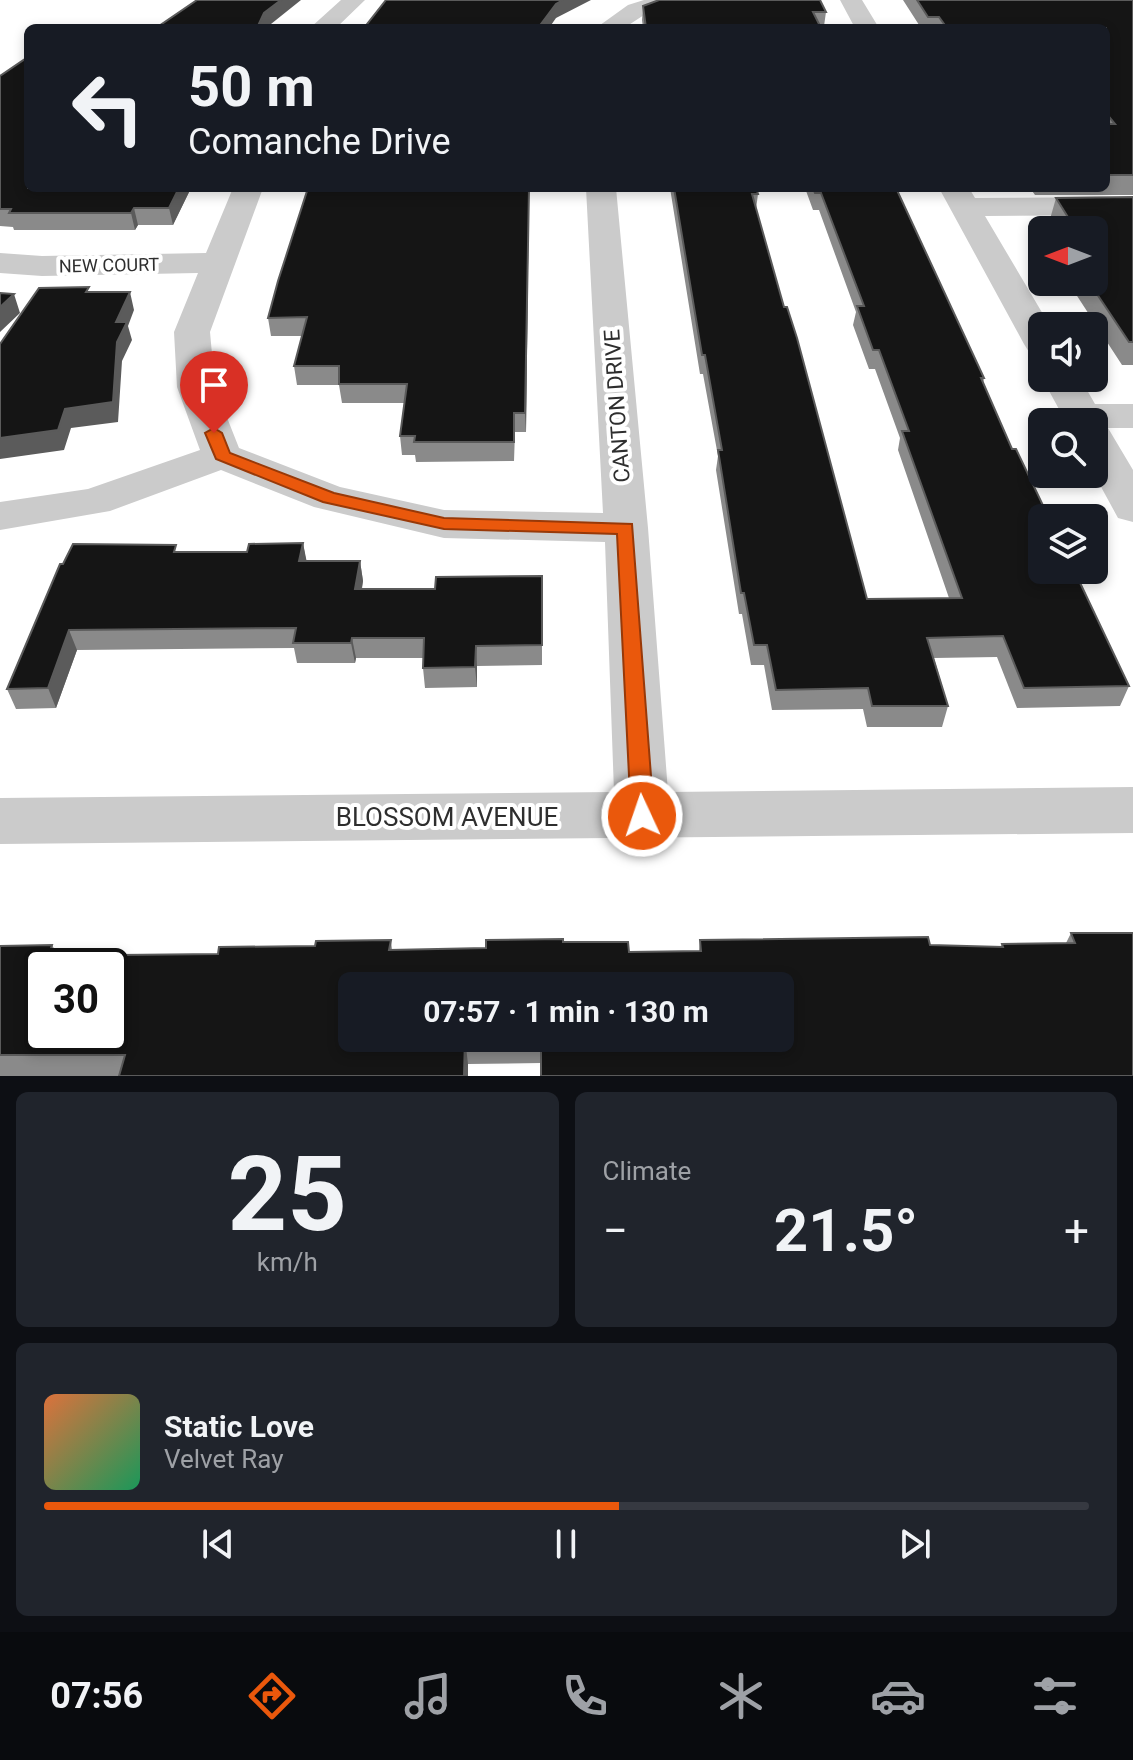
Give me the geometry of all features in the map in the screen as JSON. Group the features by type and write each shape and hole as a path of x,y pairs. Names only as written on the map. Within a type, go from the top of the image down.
{"street":[{"path":"327,24 354,0"},
{"path":"614,24 636,10 667,0"},
{"path":"851,0 865,24"},
{"path":"222,456 196,387 192,332 246,192"},
{"name":"CANTON DRIVE","path":"601,192 626,528 642,816"},
{"path":"959,198 1133,206"},
{"path":"959,198 1028,319"},
{"name":"NEW COURT","path":"0,263 42,266 218,263"},
{"path":"1108,421 1133,416"},
{"path":"0,516 95,501 222,456 329,498 444,524 626,528"},
{"path":"1108,462 1133,508"},
{"name":"BLOSSOM AVENUE","path":"0,821 1133,810"}],"building":[{"path":"197,0 281,0 264,13 259,24 162,24"},
{"path":"386,0 563,0 556,4 541,24 367,24"},
{"path":"659,0 820,0 826,12 813,12 819,24 645,24 643,6"},
{"path":"917,0 1133,0 1133,175 1110,175 1110,124 1115,124 1110,118 1110,24 944,24 939,17 928,17"},
{"path":"24,60 24,192 177,192 169,208 134,208 131,213 9,213 11,209 0,209 0,76"},
{"path":"307,192 529,192 525,413 514,413 514,442 414,442 415,436 400,436 407,384 339,384 339,366 294,366 307,317 268,318"},
{"path":"675,192 757,192 752,194 784,307 787,307 797,338 867,599 962,598 902,431 909,431 879,350 873,350 857,306 864,306 821,193 815,192 898,192 984,378 981,378 1012,449 1016,449 1028,474 1028,488 1035,488 1042,504 1028,504 1028,584 1081,584 1129,686 1024,688 1003,636 927,638 948,706 872,706 868,688 776,690 767,645 754,645 744,593 741,593 718,450 722,450 705,355 702,355"},
{"path":"1133,197 1133,342 1129,342 1098,296 1108,296 1108,216 1067,216 1056,198"},
{"path":"89,287 86,292 130,292 116,322 127,322 117,342 113,402 65,409 58,430 0,438 0,344 39,288"},
{"path":"0,293 14,294 0,307"},
{"path":"303,543 299,561 360,561 355,589 435,589 436,577 542,576 542,645 476,646 475,667 423,668 424,638 352,638 351,643 293,643 296,628 69,630 48,688 7,689 60,564 63,564 73,544 176,545 174,552 247,552 249,544"},
{"path":"1071,933 1133,933 1133,1076 541,1076 541,1052 794,1052 794,972 338,972 338,1052 465,1052 464,1076 119,1076 125,1055 0,1055 0,946 52,945 51,948 24,948 24,1052 128,1052 128,955 218,954 219,947 315,946 316,941 391,940 389,950 486,948 486,940 563,939 563,942 628,942 629,952 701,951 700,940 928,937 930,945 1003,947 1002,944 1075,943"}],"route":[{"path":"214,433 222,456 329,498 444,524 626,528 642,816"}]}
